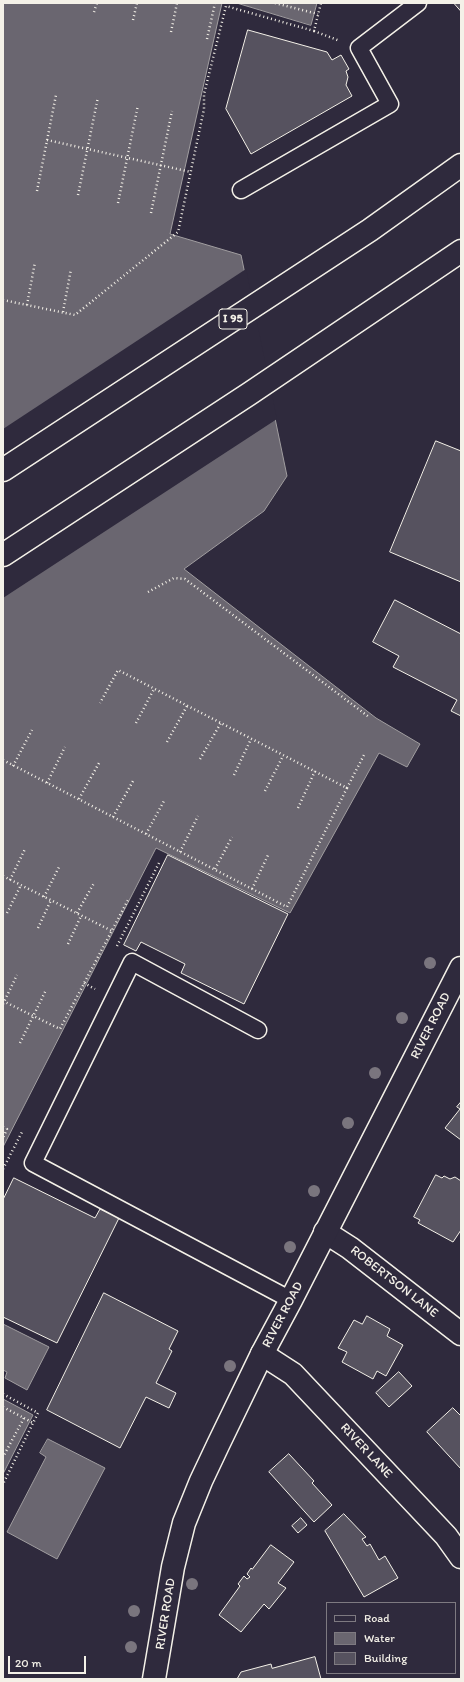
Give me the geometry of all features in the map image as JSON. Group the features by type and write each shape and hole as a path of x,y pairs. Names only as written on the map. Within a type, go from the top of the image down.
{"main road":[{"name":"I 95","path":"3,470 370,230 461,165"},
{"path":"3,555 243,398 461,252"},
{"name":"RIVER ROAD","path":"154,1679 173,1567 184,1523 201,1481 262,1354 461,968"},
{"name":"ROBERTSON LANE","path":"325,1232 350,1248 461,1334"},
{"name":"RIVER LANE","path":"262,1354 293,1374 446,1536 461,1557"}],"lane":[{"path":"242,190 390,104 359,48 418,3"},
{"path":"258,1030 132,962 33,1163 291,1300"}],"path":[{"path":"94,12 96,3"},
{"path":"133,20 137,3"},
{"path":"171,32 177,3"},
{"path":"207,39 215,3"},
{"path":"275,3 317,13"},
{"path":"295,8 296,3"},
{"path":"314,32 317,13 321,3"},
{"path":"3,300 75,315 178,232 204,109 204,94 226,6 314,32 359,48"},
{"path":"37,191 56,95"},
{"path":"78,196 98,97"},
{"path":"118,203 138,105"},
{"path":"151,213 172,111"},
{"path":"47,140 191,172"},
{"path":"26,305 35,262"},
{"path":"63,312 71,269"},
{"path":"148,592 174,578 185,579 369,718"},
{"path":"100,703 118,670 347,788"},
{"path":"136,723 154,689"},
{"path":"167,742 187,706"},
{"path":"200,759 222,721"},
{"path":"13,766 32,730"},
{"path":"234,775 251,738"},
{"path":"47,783 65,747"},
{"path":"3,760 287,907 364,755"},
{"path":"265,791 283,756"},
{"path":"79,799 99,763"},
{"path":"298,808 315,771"},
{"path":"113,817 133,781"},
{"path":"146,834 165,799"},
{"path":"180,852 198,816"},
{"path":"215,869 232,837"},
{"path":"10,880 25,849"},
{"path":"252,889 269,853"},
{"path":"44,897 60,865"},
{"path":"3,876 112,931"},
{"path":"77,913 94,882"},
{"path":"7,913 21,885"},
{"path":"38,928 51,900"},
{"path":"17,975 4,1002 60,1029 128,900"},
{"path":"68,944 81,916"},
{"path":"84,983 95,989"},
{"path":"20,1043 32,1015 46,990"},
{"path":"3,1127 7,1129 3,1138"},
{"path":"3,1394 38,1413 3,1484"},
{"path":"3,1407 33,1423"},
{"path":"3,1457 24,1418"}],"water":[{"path":"3,3 222,3 170,234 241,255 287,476 264,511 184,569 376,718 420,744 407,767 379,753 290,913 156,848 3,1147"},
{"path":"237,3 317,3 311,25"},
{"path":"3,1324 49,1347 27,1390 5,1378 7,1372 3,1370"},
{"path":"3,1399 33,1415 3,1474"},
{"path":"48,1439 105,1468 57,1559 7,1532 46,1457 40,1453"}],"pier":[{"path":"246,269 277,419 3,598 3,429"}],"building":[{"path":"454,3 461,3 461,11"},
{"path":"248,30 327,52 332,60 341,55 349,69 346,71 348,77 346,85 352,96 251,154 226,109"},
{"path":"436,441 461,451 461,582 390,552"},
{"path":"395,600 461,634 461,716 451,711 457,700 393,667 399,656 373,642"},
{"path":"168,855 288,914 244,1004 181,973 185,964 141,942 136,951 124,945"},
{"path":"461,1102 461,1140 445,1128 460,1109 457,1107"},
{"path":"436,1175 442,1178 444,1176 450,1179 455,1177 461,1181 461,1230 453,1242 418,1223 420,1220 414,1217"},
{"path":"14,1178 95,1218 100,1209 119,1218 57,1343 3,1317 3,1200"},
{"path":"104,1293 178,1331 169,1349 172,1351 156,1383 176,1393 169,1408 146,1397 120,1448 47,1410"},
{"path":"367,1316 390,1329 387,1336 403,1345 386,1376 377,1371 373,1379 342,1362 347,1352 338,1348 354,1320 362,1324"},
{"path":"399,1372 412,1386 389,1407 376,1393"},
{"path":"453,1408 461,1416 461,1469 427,1432"},
{"path":"289,1454 314,1481 312,1483 332,1505 314,1522 269,1472"},
{"path":"344,1514 366,1537 362,1539 367,1546 370,1544 379,1560 385,1556 398,1578 364,1597 325,1531"},
{"path":"301,1518 307,1525 298,1533 292,1526"},
{"path":"271,1545 294,1562 278,1583 286,1588 269,1609 264,1604 241,1632 219,1615 240,1586 238,1584 244,1576 247,1579 250,1577 247,1574"},
{"path":"315,1657 321,1679 237,1679 241,1672 271,1664 272,1668"}]}
